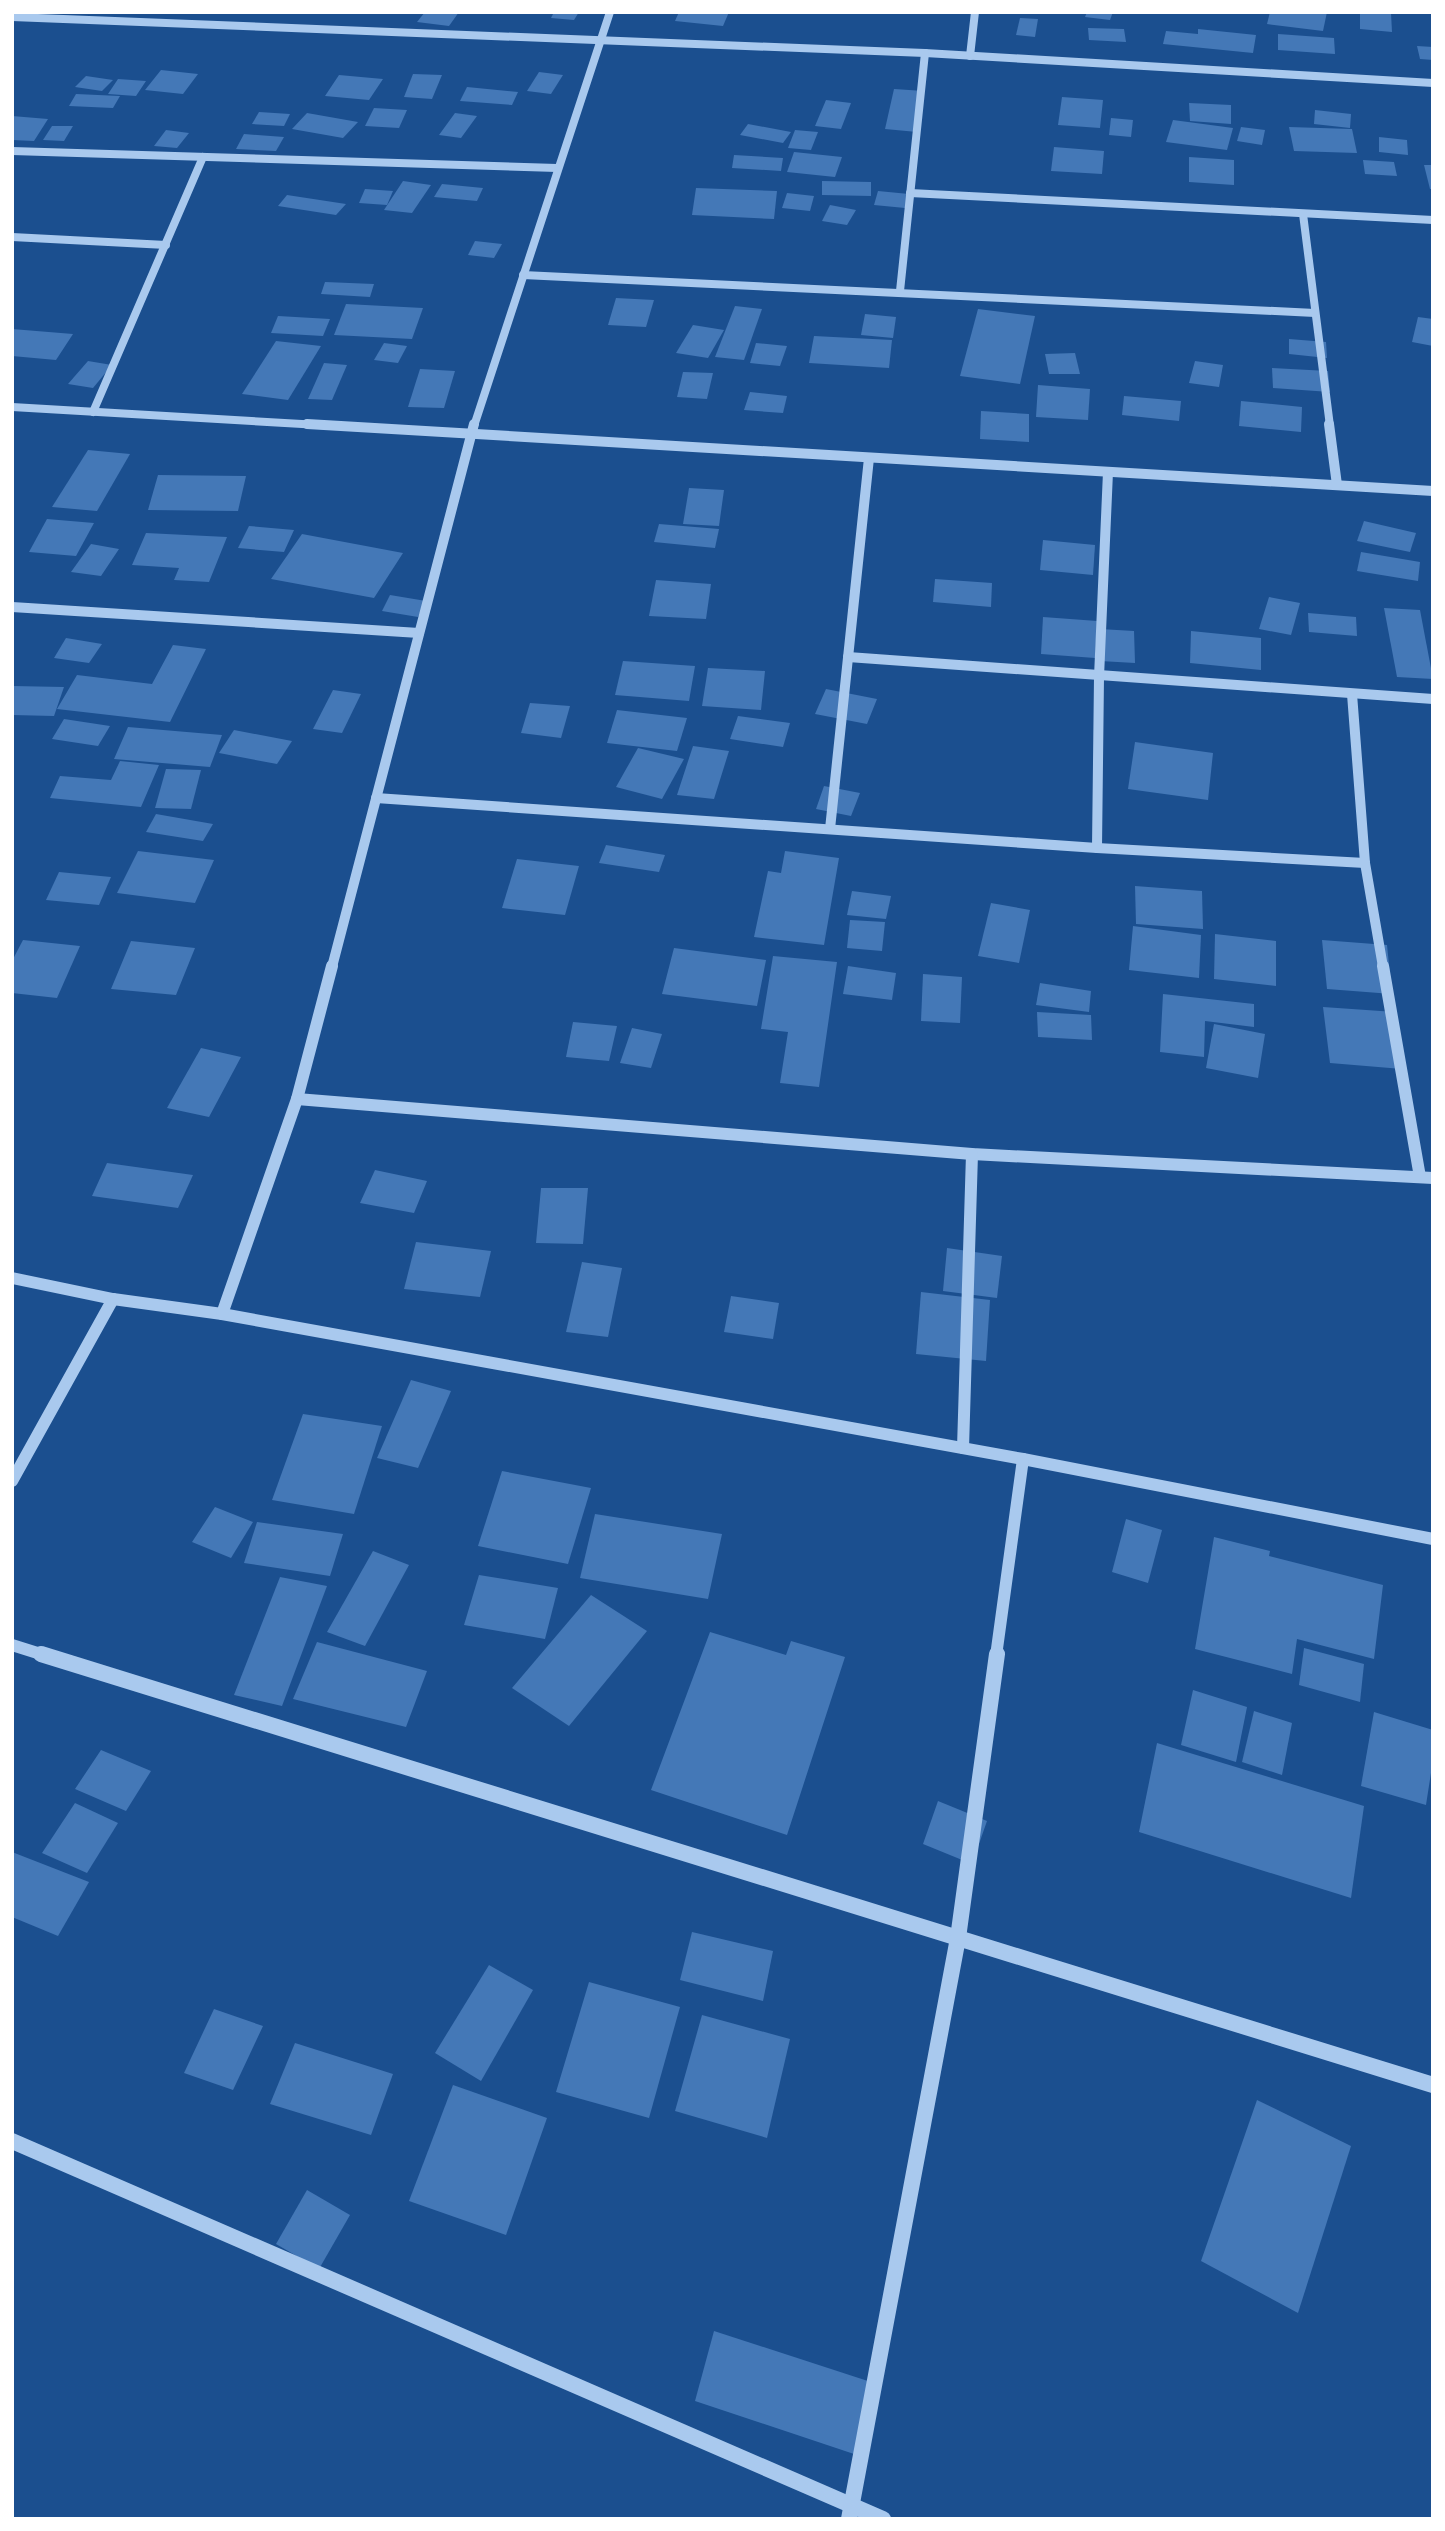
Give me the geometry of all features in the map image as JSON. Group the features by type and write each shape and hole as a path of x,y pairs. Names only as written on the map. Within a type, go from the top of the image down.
{"street":[{"path":"222,1314 297,1099 471,435 610,12"},
{"path":"970,56 975,12"},
{"path":"12,17 276,23 925,53 1433,83"},
{"path":"900,291 925,53"},
{"path":"12,151 557,169"},
{"path":"93,412 203,157"},
{"path":"910,193 1433,220"},
{"path":"1303,215 1337,485"},
{"path":"12,237 166,245"},
{"path":"523,275 1315,313"},
{"path":"12,407 1433,491"},
{"path":"830,829 869,458"},
{"path":"1097,848 1099,677 1108,472"},
{"path":"12,607 419,633"},
{"path":"848,657 1433,699"},
{"path":"297,1099 972,1154 1427,1178 1365,863 1352,694"},
{"path":"376,798 1097,848 1365,863"},
{"path":"963,1448 972,1154"},
{"path":"12,1278 113,1299 222,1314 1023,1459 1433,1539"},
{"path":"12,1481 113,1299"},
{"path":"850,2513 958,1938 1023,1459"},
{"path":"12,1645 1433,2085"},
{"path":"12,2141 850,2513 883,2519"}],"building":[{"path":"425,12 459,12 449,26 417,22"},
{"path":"554,12 579,12 574,20 551,18"},
{"path":"679,12 729,12 723,26 675,21"},
{"path":"1087,12 1113,12 1110,20 1085,17"},
{"path":"1270,12 1327,12 1323,31 1267,24"},
{"path":"1360,12 1391,13 1392,32 1360,29"},
{"path":"1020,18 1038,19 1035,37 1016,35"},
{"path":"1088,28 1124,29 1126,42 1089,40"},
{"path":"1198,29 1256,35 1253,53 1163,44 1166,31 1198,34"},
{"path":"1278,34 1334,38 1335,54 1278,50"},
{"path":"1417,46 1433,47 1433,60 1420,59"},
{"path":"161,70 198,74 183,94 145,90"},
{"path":"539,72 563,75 551,94 527,91"},
{"path":"413,74 442,75 432,99 404,97"},
{"path":"339,75 383,79 369,100 325,96"},
{"path":"86,76 113,80 102,91 75,87"},
{"path":"118,79 146,81 136,96 108,94"},
{"path":"467,87 518,92 512,105 460,101"},
{"path":"894,89 924,91 917,132 885,129"},
{"path":"76,94 120,96 113,108 69,106"},
{"path":"1062,97 1103,100 1100,128 1058,125"},
{"path":"826,100 851,103 841,129 815,126"},
{"path":"1189,103 1231,105 1231,124 1190,121"},
{"path":"374,108 407,110 399,128 365,126"},
{"path":"1315,110 1351,114 1350,128 1314,124"},
{"path":"259,112 290,114 284,126 252,124"},
{"path":"307,113 358,122 343,138 292,129"},
{"path":"455,113 477,116 461,138 439,135"},
{"path":"12,116 48,119 34,141 12,140"},
{"path":"1111,118 1133,120 1131,137 1109,135"},
{"path":"1173,120 1233,128 1227,150 1166,142"},
{"path":"748,124 791,132 783,143 740,135"},
{"path":"52,126 73,126 64,141 43,140"},
{"path":"1241,127 1265,130 1262,145 1237,141"},
{"path":"1289,127 1352,129 1357,153 1294,151"},
{"path":"166,130 189,133 177,148 154,146"},
{"path":"795,130 818,132 811,150 788,148"},
{"path":"244,134 284,137 276,151 236,149"},
{"path":"1379,137 1407,140 1408,155 1379,152"},
{"path":"1054,147 1104,151 1102,174 1051,171"},
{"path":"794,152 842,157 835,177 787,172"},
{"path":"734,155 783,158 781,171 732,168"},
{"path":"1189,157 1234,160 1234,185 1189,182"},
{"path":"1363,160 1394,162 1397,176 1365,174"},
{"path":"1424,165 1433,165 1433,189 1430,189"},
{"path":"403,181 431,185 412,213 384,210"},
{"path":"822,181 871,182 871,196 822,195"},
{"path":"442,184 483,188 477,201 434,197"},
{"path":"696,188 777,191 774,219 692,215"},
{"path":"365,189 393,191 387,205 359,203"},
{"path":"878,191 909,194 905,208 874,205"},
{"path":"787,193 814,196 810,211 782,208"},
{"path":"287,195 346,204 336,215 278,206"},
{"path":"830,205 856,210 847,225 822,221"},
{"path":"475,241 502,244 494,258 468,255"},
{"path":"325,282 374,284 370,297 321,294"},
{"path":"616,298 654,300 646,327 608,325"},
{"path":"346,304 423,308 412,339 334,335"},
{"path":"735,306 762,309 744,360 715,357"},
{"path":"978,309 1035,316 1020,384 960,376"},
{"path":"865,314 896,317 893,338 861,335"},
{"path":"278,316 330,319 323,336 271,333"},
{"path":"1418,317 1433,319 1433,346 1412,342"},
{"path":"693,325 724,330 708,358 676,353"},
{"path":"12,329 73,334 56,360 12,356"},
{"path":"814,336 892,340 889,368 809,363"},
{"path":"1289,339 1326,342 1327,358 1289,354"},
{"path":"276,341 321,346 288,400 242,394"},
{"path":"384,343 407,346 398,363 374,360"},
{"path":"756,343 787,346 780,366 750,363"},
{"path":"1075,353 1080,374 1049,374 1045,354"},
{"path":"88,361 112,365 93,388 68,384"},
{"path":"1195,361 1223,365 1219,387 1189,383"},
{"path":"324,363 347,365 332,400 308,399"},
{"path":"1272,368 1328,371 1330,392 1273,388"},
{"path":"420,369 455,371 444,408 408,407"},
{"path":"683,372 713,373 707,399 677,397"},
{"path":"1038,385 1090,389 1088,420 1036,417"},
{"path":"750,392 787,396 783,413 744,410"},
{"path":"1124,396 1181,401 1179,421 1122,415"},
{"path":"1241,401 1302,407 1301,432 1239,426"},
{"path":"981,411 1029,414 1029,442 980,439"},
{"path":"88,450 130,454 97,511 52,507"},
{"path":"158,475 246,476 238,511 148,510"},
{"path":"689,488 724,490 719,526 683,524"},
{"path":"47,519 94,523 76,556 29,552"},
{"path":"1364,521 1416,533 1410,552 1357,541"},
{"path":"659,524 719,529 715,548 654,542"},
{"path":"249,526 294,530 284,552 238,548"},
{"path":"146,533 227,537 209,582 174,580 179,568 132,565"},
{"path":"302,534 403,553 374,598 271,579"},
{"path":"1043,540 1095,545 1093,575 1040,570"},
{"path":"91,544 119,549 101,576 71,572"},
{"path":"1361,552 1420,562 1418,581 1357,571"},
{"path":"935,579 992,583 991,607 933,602"},
{"path":"656,580 711,584 706,619 649,616"},
{"path":"390,595 426,601 418,617 382,611"},
{"path":"1269,597 1300,603 1291,635 1259,629"},
{"path":"1384,608 1420,610 1433,679 1397,677"},
{"path":"1308,613 1356,617 1357,636 1309,632"},
{"path":"1043,617 1097,621 1095,658 1041,654"},
{"path":"1100,629 1134,631 1135,663 1100,661"},
{"path":"1191,631 1261,638 1261,670 1190,663"},
{"path":"66,638 102,644 89,663 54,658"},
{"path":"173,645 206,649 170,722 57,709 77,675 152,684"},
{"path":"623,661 695,666 689,701 615,695"},
{"path":"708,668 765,671 761,710 702,706"},
{"path":"12,686 64,687 54,716 12,715"},
{"path":"826,689 877,699 867,724 815,714"},
{"path":"333,690 361,694 342,733 313,729"},
{"path":"530,703 570,706 561,738 521,733"},
{"path":"617,710 687,718 677,751 607,743"},
{"path":"738,716 790,723 783,747 730,739"},
{"path":"64,719 110,726 98,746 52,739"},
{"path":"128,727 222,735 210,767 114,759"},
{"path":"234,730 292,741 277,764 219,753"},
{"path":"1135,742 1213,753 1208,800 1128,789"},
{"path":"693,746 729,751 714,799 677,795"},
{"path":"638,748 684,759 662,799 616,787"},
{"path":"120,761 159,765 141,807 50,798 60,776 111,780"},
{"path":"166,769 201,770 191,809 155,808"},
{"path":"824,786 860,793 851,816 816,809"},
{"path":"156,814 213,824 203,841 146,832"},
{"path":"606,845 665,855 659,872 599,863"},
{"path":"138,851 214,860 195,903 117,893"},
{"path":"785,851 839,858 824,945 754,937 768,871 781,873"},
{"path":"517,859 579,866 565,915 502,908"},
{"path":"59,872 111,877 99,905 46,900"},
{"path":"1135,886 1202,891 1203,929 1136,924"},
{"path":"852,891 891,896 886,919 847,915"},
{"path":"991,903 1030,910 1019,963 978,956"},
{"path":"850,920 885,922 882,951 847,948"},
{"path":"1133,926 1201,935 1199,978 1129,970"},
{"path":"1215,934 1276,941 1276,986 1214,979"},
{"path":"23,940 80,946 57,998 12,993 12,961"},
{"path":"1322,940 1387,945 1392,994 1327,989"},
{"path":"131,941 195,948 176,995 111,989"},
{"path":"674,948 766,960 757,1006 662,994"},
{"path":"773,956 837,962 819,1087 780,1083 788,1032 761,1029"},
{"path":"848,966 896,973 892,1000 843,994"},
{"path":"923,974 962,977 960,1023 921,1021"},
{"path":"1040,983 1091,991 1089,1012 1036,1005"},
{"path":"1163,994 1254,1004 1254,1027 1205,1021 1204,1057 1160,1052"},
{"path":"1323,1007 1395,1012 1402,1069 1330,1063"},
{"path":"1037,1012 1091,1015 1092,1040 1038,1037"},
{"path":"573,1022 617,1026 609,1061 566,1057"},
{"path":"1214,1024 1265,1034 1258,1078 1206,1068"},
{"path":"632,1028 662,1034 651,1068 620,1063"},
{"path":"201,1048 241,1057 209,1117 167,1108"},
{"path":"107,1163 193,1175 178,1208 92,1196"},
{"path":"375,1170 427,1181 414,1213 360,1203"},
{"path":"541,1188 588,1188 583,1244 536,1243"},
{"path":"416,1242 491,1251 480,1297 404,1289"},
{"path":"947,1248 1002,1256 997,1298 943,1291"},
{"path":"582,1262 622,1268 608,1337 566,1332"},
{"path":"921,1292 990,1300 986,1361 916,1354"},
{"path":"731,1296 779,1303 773,1339 724,1332"},
{"path":"411,1380 451,1391 418,1468 377,1458"},
{"path":"303,1414 382,1426 354,1514 272,1500"},
{"path":"502,1471 591,1488 568,1564 478,1546"},
{"path":"215,1507 253,1522 231,1558 192,1542"},
{"path":"595,1514 722,1534 708,1599 580,1578"},
{"path":"1126,1519 1162,1530 1148,1583 1112,1572"},
{"path":"257,1522 343,1534 330,1576 244,1563"},
{"path":"1214,1537 1270,1551 1269,1556 1383,1585 1374,1659 1297,1639 1292,1674 1195,1649"},
{"path":"373,1551 409,1565 365,1646 327,1632"},
{"path":"479,1575 558,1588 545,1639 464,1625"},
{"path":"280,1577 327,1586 282,1706 234,1695"},
{"path":"591,1595 647,1631 569,1726 512,1688"},
{"path":"710,1632 786,1655 791,1641 845,1657 787,1835 651,1790"},
{"path":"317,1642 427,1671 406,1727 293,1699"},
{"path":"1304,1648 1364,1664 1360,1702 1299,1685"},
{"path":"1193,1690 1247,1707 1236,1762 1181,1745"},
{"path":"1254,1711 1292,1723 1282,1775 1242,1762"},
{"path":"1374,1712 1433,1730 1433,1760 1426,1805 1361,1786"},
{"path":"1157,1743 1364,1806 1351,1898 1139,1832"},
{"path":"101,1750 151,1771 126,1811 75,1789"},
{"path":"938,1801 987,1821 972,1864 923,1844"},
{"path":"75,1803 118,1823 87,1873 42,1853"},
{"path":"12,1852 89,1882 58,1936 12,1917"},
{"path":"692,1932 773,1951 763,2001 680,1980"},
{"path":"489,1965 533,1990 481,2081 435,2053"},
{"path":"589,1982 680,2007 649,2118 556,2092"},
{"path":"214,2009 263,2026 233,2090 184,2073"},
{"path":"702,2015 790,2039 767,2138 675,2111"},
{"path":"295,2043 393,2074 371,2135 270,2104"},
{"path":"453,2085 547,2118 506,2235 409,2201"},
{"path":"1257,2100 1351,2146 1298,2313 1201,2261"},
{"path":"307,2190 350,2215 319,2269 276,2244"},
{"path":"714,2331 874,2383 857,2455 695,2401"}]}
